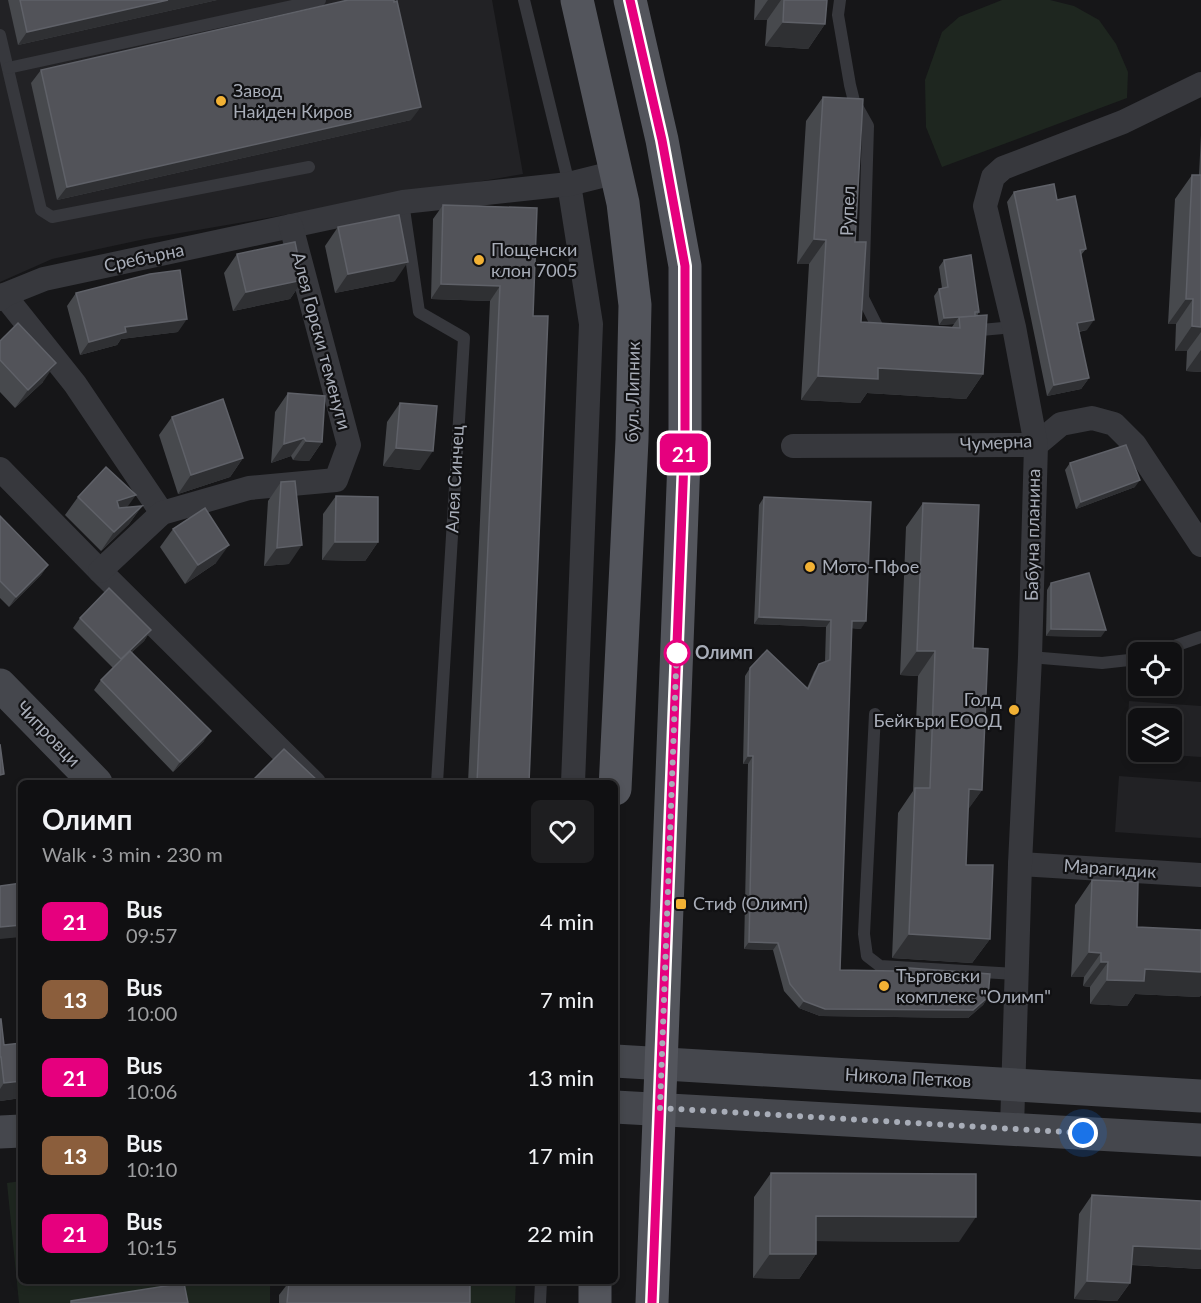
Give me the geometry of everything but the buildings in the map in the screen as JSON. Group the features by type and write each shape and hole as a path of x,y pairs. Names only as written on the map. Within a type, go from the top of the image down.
{"main road":[{"name":"бул. Липник","path":"577,0 623,203 635,305 632,452 615,780"},
{"path":"630,0 662,140 685,266 685,433 652,1303"},
{"name":"Чипровци","path":"0,685 93,780"},
{"name":"Никола Петков","path":"618,1062 1201,1096"},
{"path":"618,1107 1201,1140"},
{"path":"0,1132 18,1131"},
{"path":"595,1284 595,1303"}],"street":[{"name":"Бабуна планина","path":"1012,1128 1036,445 1014,327 985,206 993,177 1002,168 1123,122 1201,84"},
{"name":"Сребърна","path":"2,297 44,279 403,202 569,184 617,172"},
{"path":"569,184 591,324 573,780"},
{"name":"Алея Горски теменуги","path":"100,571 162,513 249,488 336,480 349,445 291,226"},
{"path":"2,297 75,384 162,513"},
{"name":"Чумерна","path":"793,446 1036,445 1061,424 1092,417 1114,424 1135,445 1201,545"},
{"path":"0,469 311,780"},
{"name":"Марагидик","path":"1020,864 1201,875"}],"lane":[{"path":"8,68 320,0"},
{"path":"524,0 569,184"},
{"name":"Рупел","path":"840,0 838,15 854,101 868,126 863,298 879,330 901,337"},
{"path":"0,35 41,210 52,217 309,167"},
{"name":"Алея Синчец","path":"403,202 419,312 464,339 437,780"},
{"path":"957,332 1014,327"},
{"path":"1182,643 1201,637"},
{"path":"1030,657 1102,663 1128,660"},
{"path":"875,714 864,934 867,956 880,966 1016,974"},
{"path":"540,1303 541,1284"}],"shaded area":[{"path":"0,0 492,0 523,174 145,239 52,259 0,282"},
{"path":"1002,0 1050,0 1074,6 1099,20 1116,44 1128,72 1127,98 942,167 926,127 925,80 942,32 959,17"},
{"path":"1129,701 1201,706 1201,757 1182,756 1182,708 1129,708"},
{"path":"1128,718 1128,752 1126,752"},
{"path":"1119,776 1201,782 1201,838 1115,832"},
{"path":"18,1181 18,1284 270,1284 270,1303 19,1303 7,1183"},
{"path":"411,1284 516,1284 515,1303 461,1303"}],"bus line":[{"name":"21","path":"630,0 662,140 685,266 685,433 652,1303"}],"place":[{"name":"Завод Найден Киров","path":"221,101"},
{"name":"Пощенски клон 7005","path":"479,260"},
{"name":"Мото-Пфое","path":"810,567"},
{"name":"Олимп","path":"677,653"},
{"name":"Голд Бейкъри ЕООД","path":"1014,710"},
{"name":"Стиф (Олимп)","path":"681,904"},
{"name":"Търговски комплекс \"Олимп\"","path":"884,986"}],"route":[{"path":"677,653 677,643 660,1108 1083,1133"}]}
